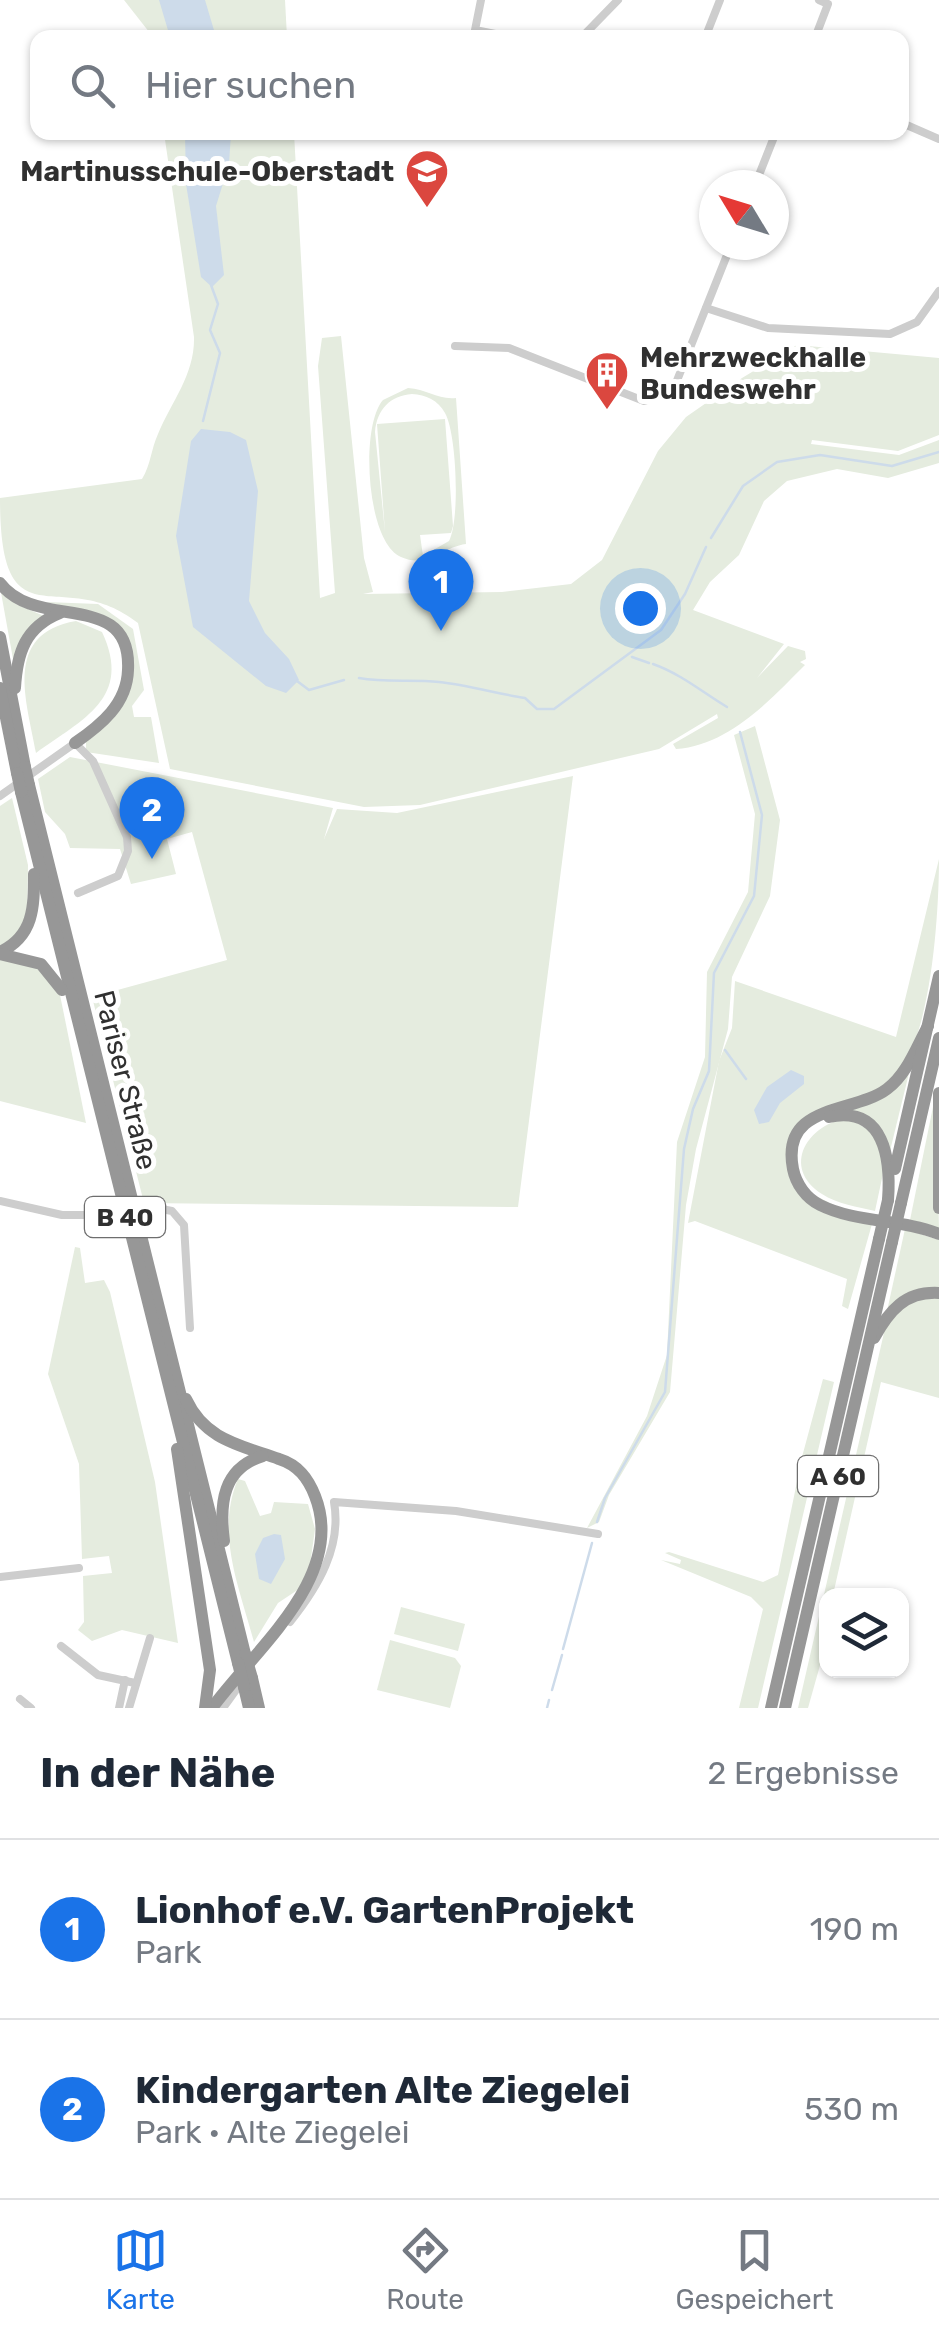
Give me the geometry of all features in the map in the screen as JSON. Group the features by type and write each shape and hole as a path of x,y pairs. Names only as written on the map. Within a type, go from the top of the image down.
{"highway":[{"path":"0,583 26,606 84,612 105,622 121,639 128,662 119,702 75,743"},
{"name":"B 40","path":"14,706 23,644 40,622 62,612"},
{"name":"Pariser Straße","path":"0,637 14,706 21,770"},
{"name":"Pariser Straße","path":"0,688 232,1598 242,1659"},
{"name":"Pariser Straße","path":"25,788 34,852 172,1402 248,1682 259,1708"},
{"name":"B 40","path":"0,953 16,943 30,923 34,852"},
{"name":"B 40","path":"0,953 24,956 48,969 59,984 78,1032"},
{"name":"A 60","path":"785,1708 802,1606 894,1201 939,976"},
{"path":"873,1217 835,1210 808,1196 795,1176 794,1144 802,1129 820,1113 866,1100 894,1084 928,1026"},
{"name":"A 60","path":"894,1201 939,1038"},
{"path":"939,1092 939,1208"},
{"path":"894,1201 890,1159 874,1128 860,1119 838,1115 811,1129 799,1157 808,1186 828,1202 939,1234"},
{"name":"A 60","path":"771,1708 802,1606 867,1349 885,1241"},
{"path":"867,1349 900,1302 916,1294 939,1293"},
{"path":"172,1362 200,1421 228,1443 291,1464 308,1481 319,1508 319,1551 303,1593 209,1708"},
{"path":"172,1402 210,1670 209,1708"},
{"path":"232,1598 222,1522 225,1491 238,1468 266,1456"},
{"name":"Pariser Straße","path":"248,1682 249,1708"}],"street":[{"path":"475,30 480,0"},
{"path":"590,30 618,0"},
{"path":"708,30 720,0"},
{"path":"817,30 828,4 819,0"},
{"path":"909,127 939,139"},
{"path":"761,170 773,140"},
{"path":"455,346 509,348 650,402 673,388 725,260"},
{"path":"706,308 768,328 890,334 917,322 939,290"},
{"path":"0,796 75,743 95,764 127,837 128,851 118,876 78,893"},
{"path":"0,1201 62,1215 156,1208 172,1211 184,1226 190,1328"},
{"path":"223,1708 321,1576 334,1542 334,1502 456,1511 598,1534"},
{"path":"0,1576 79,1568"},
{"path":"62,1646 98,1675 130,1682 141,1677 150,1638"},
{"path":"119,1708 130,1682"},
{"path":"129,1708 130,1682"},
{"path":"20,1699 31,1708"}],"shaded area":[{"path":"124,0 285,0 287,30 148,30"},
{"path":"165,140 294,140 320,598 335,593 318,366 322,338 341,336 364,558 373,592 363,594 502,592 571,584 602,560 658,451 686,417 797,345 939,358 939,435 898,451 812,440 811,444 899,455 939,440 939,463 888,478 837,469 787,481 764,501 739,555 710,582 693,610 784,644 757,678 788,646 805,651 806,659 800,662 805,665 777,693 731,730 695,746 676,749 673,744 718,718 717,714 659,749 420,805 364,807 170,769 138,623 110,606 23,589 11,574 3,545 0,498 142,479 158,434 187,375 194,337"},
{"path":"408,388 456,398 466,544 419,560 401,557 389,547 380,530 370,483 371,433 383,400","holes":["412,394 427,397 442,408 449,424 456,477 453,526 445,419 377,424 386,405 397,398","377,424 385,532 375,432","453,526 449,541 423,556 420,535 451,533"]},
{"path":"0,587 16,604 44,616 13,659"},
{"path":"46,602 98,604 133,629 144,690 132,706 134,717 151,717 159,763 86,752 86,741 107,724 132,666 102,615"},
{"path":"76,621 102,632 110,655 107,690 86,717 36,753 25,692 28,655 37,640 53,628"},
{"path":"755,726 780,820 770,896 732,977 728,1029 696,1149 686,1205 670,1392 609,1495 599,1522 587,1528 647,1416 667,1355 677,1142 705,1057 707,972 748,892 755,814 734,735"},
{"path":"70,757 333,808 324,839 337,809 397,813 573,776 518,1207 144,1203 92,997 227,960 192,832 167,839 176,874 131,884 120,849 70,848 65,834 45,812 38,779"},
{"path":"12,798 28,865 27,924 0,948 0,806"},
{"path":"939,859 930,978 915,1041 903,1066 879,1090 799,1128 796,1186 872,1224 848,1309 842,1306 847,1279 695,1221 688,1223 719,1061 732,1028 735,981 896,1037"},
{"path":"0,958 31,962 59,990 86,1123 0,1101"},
{"path":"910,1069 890,1151 848,1112"},
{"path":"936,1092 939,1229 910,1220"},
{"path":"849,1118 878,1136 884,1169 875,1211 822,1194 809,1183 803,1171 801,1159 811,1137 834,1122"},
{"path":"905,1229 939,1240 939,1289 887,1311"},
{"path":"75,1247 80,1248 85,1283 104,1280 110,1292 155,1482 178,1643 122,1630 92,1641 78,1630 84,1622 83,1576 112,1573 109,1556 82,1559 79,1464 48,1374"},
{"path":"939,1295 939,1398 881,1382 835,1588 826,1588 886,1324 907,1301"},
{"path":"823,1379 834,1382 758,1708 739,1708 763,1609 751,1597 661,1560 680,1564 681,1560 665,1553 669,1552 763,1582 778,1575 802,1457"},
{"path":"238,1479 245,1481 260,1516 271,1513 274,1502 308,1504 315,1529 310,1565 299,1589 278,1603 254,1642 229,1540 232,1499"},
{"path":"401,1607 465,1624 458,1651 394,1634"},
{"path":"819,1616 819,1669 808,1708 798,1708"},
{"path":"390,1640 455,1658 461,1666 450,1708 377,1690"}],"water":[{"path":"159,0 205,0 214,30 168,30"},
{"path":"185,140 231,140 229,164 216,206 224,275 212,287 201,277 186,184"},
{"path":"201,429 230,432 246,440 258,491 249,601 265,633 289,659 299,680 286,693 266,686 193,627 176,536 191,441"},
{"path":"791,1070 804,1076 804,1084 780,1103 769,1122 759,1124 754,1110 767,1087"},
{"path":"281,1535 285,1559 271,1584 259,1579 255,1554 263,1538"}],"waterway":[{"path":"203,421 220,353 210,330 218,304 211,285"},
{"path":"711,538 743,486 777,462 820,455 892,466 939,452"},
{"path":"359,678 450,683 525,698 537,709 554,709 661,630 685,594 706,547"},
{"path":"632,657 649,663"},
{"path":"653,664 727,707"},
{"path":"297,681 309,690 344,680"},
{"path":"597,1522 605,1498 665,1392 684,1149 693,1109 709,1071 714,973 754,896 762,815 740,732"},
{"path":"725,1050 746,1079"},
{"path":"563,1649 592,1543"},
{"path":"552,1690 562,1655"},
{"path":"547,1708 549,1700"}],"place":[{"name":"Martinusschule-Oberstadt","path":"427,209"},
{"name":"Mehrzweckhalle Bundeswehr","path":"607,411"},
{"name":"Lionhof e.V. GartenProjekt","path":"441,631"},
{"name":"Kindergarten Alte Ziegelei","path":"152,859"}]}
